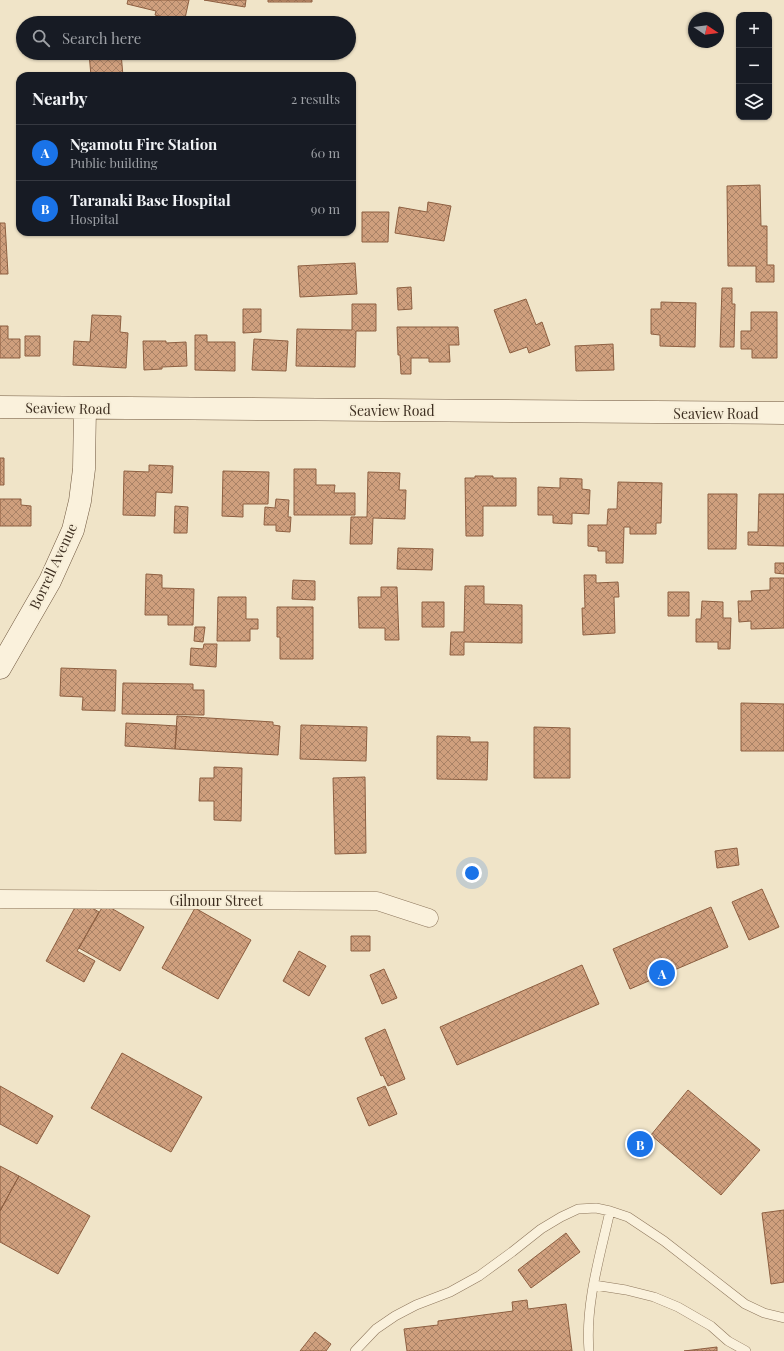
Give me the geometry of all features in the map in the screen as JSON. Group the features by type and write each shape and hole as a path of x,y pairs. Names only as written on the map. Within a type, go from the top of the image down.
{"street":[{"name":"Seaview Road","path":"0,407 784,413"},
{"name":"Borrell Avenue","path":"0,668 50,580 74,530 80,501 84,469 85,408"},
{"name":"Gilmour Street","path":"0,898 377,901 429,918"}],"lane":[{"path":"355,1351 376,1330 395,1316 416,1305 450,1292 479,1276 541,1229 578,1209 596,1208 610,1210 628,1217 645,1227 745,1304 764,1313 784,1318"},
{"path":"589,1351 588,1323 594,1285 610,1210"},
{"path":"594,1285 626,1290 654,1297 711,1326 728,1341 746,1351"}],"building":[{"path":"128,0 189,0 186,16 159,16 155,15 156,11 127,4"},
{"path":"204,0 246,0 245,7"},
{"path":"268,0 312,0 312,2 268,2"},
{"path":"90,60 122,60 123,72 91,72"},
{"path":"760,185 761,226 767,226 767,265 774,265 774,282 756,282 756,266 728,266 727,186"},
{"path":"428,202 451,206 444,241 395,233 399,207 427,212"},
{"path":"362,212 389,212 388,242 362,242"},
{"path":"0,223 5,223 8,274 0,274"},
{"path":"355,263 357,294 300,297 298,266"},
{"path":"411,287 412,309 398,310 397,288"},
{"path":"722,288 732,288 732,304 735,304 734,347 720,347"},
{"path":"526,299 536,325 542,322 550,345 529,353 527,347 510,353 494,310"},
{"path":"661,302 696,303 695,347 660,346 660,335 651,334 651,309 661,309"},
{"path":"352,304 376,304 376,331 356,331 355,367 296,366 297,329 352,330"},
{"path":"243,309 261,309 261,332 243,333"},
{"path":"751,312 777,312 777,358 752,358 752,349 741,349 741,331 751,331"},
{"path":"92,315 121,316 120,332 128,333 126,368 73,365 74,341 90,342"},
{"path":"0,326 8,326 8,339 20,339 20,358 0,358"},
{"path":"397,327 458,327 459,345 449,345 450,362 429,362 429,358 411,358 411,374 401,374 400,355 398,355"},
{"path":"195,335 207,335 207,342 235,342 235,371 195,370"},
{"path":"25,336 40,336 40,356 25,356"},
{"path":"254,339 288,341 286,371 252,370"},
{"path":"143,341 166,341 166,343 186,342 187,366 162,367 162,369 144,370"},
{"path":"613,344 614,370 576,371 575,346"},
{"path":"0,458 4,458 4,485 0,485"},
{"path":"149,465 173,466 172,493 156,492 155,516 123,515 124,471 149,472"},
{"path":"294,469 316,469 316,485 335,485 334,493 355,493 355,515 294,515"},
{"path":"223,471 269,472 268,504 243,504 243,517 222,516"},
{"path":"368,472 400,473 399,490 406,490 405,519 373,518 372,544 350,544 351,517 367,517"},
{"path":"475,476 516,478 516,506 483,506 483,536 466,536 465,478 475,478"},
{"path":"560,478 582,479 582,489 590,490 589,514 572,513 572,524 553,523 553,515 538,515 538,487 560,488"},
{"path":"618,482 662,483 661,523 656,523 656,534 630,534 630,527 624,527 623,563 606,563 606,551 598,551 598,547 588,546 588,525 607,525 608,509 617,509"},
{"path":"708,494 737,494 736,549 708,549"},
{"path":"759,494 784,494 784,546 748,545 748,532 758,532"},
{"path":"0,499 21,499 21,505 31,506 31,526 0,526"},
{"path":"276,499 289,500 288,517 291,517 290,532 276,531 276,525 264,525 265,507 275,508"},
{"path":"175,506 188,507 187,533 174,533"},
{"path":"398,548 433,549 432,570 397,569"},
{"path":"775,563 784,563 784,574 775,573"},
{"path":"146,574 162,575 162,588 194,589 193,625 168,625 168,615 145,615"},
{"path":"584,575 596,575 596,583 618,582 619,597 614,597 615,633 583,635 582,608 585,608"},
{"path":"770,578 784,578 784,628 751,629 751,621 739,622 738,601 752,601 751,591 770,590"},
{"path":"293,580 315,581 315,600 292,599"},
{"path":"465,586 484,586 484,604 522,605 522,643 464,642 464,655 450,655 451,632 464,632"},
{"path":"381,587 397,587 399,640 385,640 385,628 359,628 358,597 381,597"},
{"path":"668,592 689,592 689,616 668,616"},
{"path":"218,597 246,597 246,619 258,619 258,629 250,629 250,641 217,641"},
{"path":"702,601 723,602 723,618 731,618 730,649 718,649 718,642 696,642 696,619 701,619"},
{"path":"422,602 444,602 444,627 422,627"},
{"path":"277,607 313,607 313,659 280,659 280,637 277,637"},
{"path":"195,627 205,627 203,642 194,641"},
{"path":"204,644 217,644 216,667 190,665 191,648 203,649"},
{"path":"61,668 116,670 115,711 82,710 83,697 60,696"},
{"path":"123,683 193,684 193,690 204,690 204,715 122,714"},
{"path":"741,703 784,704 784,751 741,751"},
{"path":"177,716 273,722 273,725 280,726 278,755 175,749"},
{"path":"126,723 177,726 175,749 125,746"},
{"path":"301,725 367,727 366,761 300,759"},
{"path":"534,727 570,728 570,778 534,778"},
{"path":"437,736 470,737 470,742 488,742 487,780 437,779"},
{"path":"214,767 242,768 241,821 214,820 214,801 199,801 200,778 214,778"},
{"path":"365,777 366,853 335,854 333,778"},
{"path":"737,848 739,865 717,868 715,851"},
{"path":"762,889 779,927 749,940 732,902"},
{"path":"79,900 99,912 77,951 95,961 84,982 46,961"},
{"path":"104,904 144,927 120,971 79,948"},
{"path":"711,907 728,947 630,989 613,949"},
{"path":"195,908 251,940 218,999 162,968"},
{"path":"351,936 370,936 370,951 351,951"},
{"path":"299,951 326,966 309,996 283,981"},
{"path":"582,965 599,1004 457,1065 440,1027"},
{"path":"384,969 397,998 382,1004 370,975"},
{"path":"385,1029 405,1079 388,1086 383,1075 381,1076 365,1038"},
{"path":"122,1053 202,1097 171,1152 91,1108"},
{"path":"0,1086 53,1116 37,1144 0,1124"},
{"path":"385,1086 397,1114 369,1126 357,1098"},
{"path":"688,1090 760,1150 721,1195 651,1135"},
{"path":"0,1166 19,1176 0,1211"},
{"path":"19,1176 90,1216 58,1274 0,1242 0,1211"},
{"path":"784,1210 784,1282 771,1284 762,1213"},
{"path":"566,1233 580,1252 531,1288 518,1270"},
{"path":"527,1300 528,1309 566,1304 572,1351 407,1351 404,1329 438,1325 438,1321 513,1311 512,1302"},
{"path":"315,1332 331,1344 326,1351 300,1351"},
{"path":"717,1347 717,1351 684,1351"}],"place":[{"name":"Ngamotu Fire Station","path":"662,973"},
{"name":"Taranaki Base Hospital","path":"640,1144"}]}
